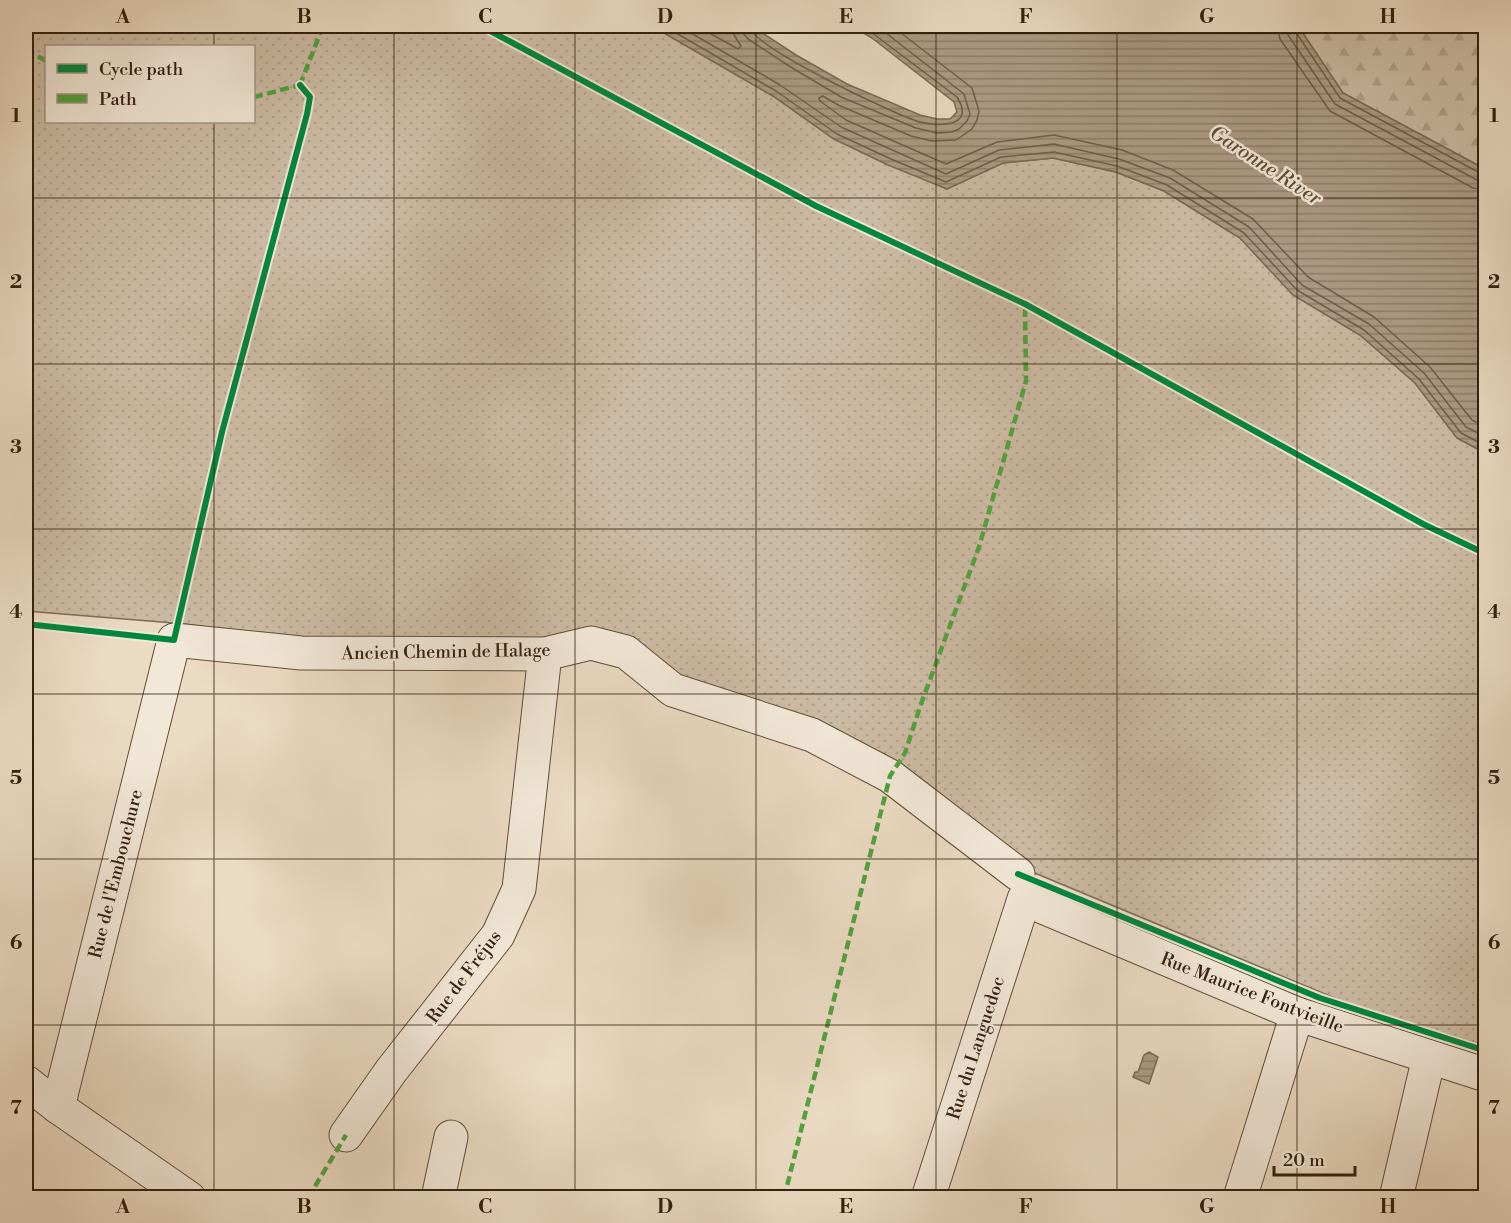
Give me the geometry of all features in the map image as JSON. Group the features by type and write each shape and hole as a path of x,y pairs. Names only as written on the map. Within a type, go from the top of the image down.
{"street":[{"name":"Ancien Chemin de Halage","path":"174,640 301,653 545,654 591,643 626,652 673,690 812,735 890,776 1021,886"},
{"name":"Rue de l'Embouchure","path":"58,1107 174,640"},
{"name":"Rue de Fréjus","path":"346,1135 391,1071 498,935 519,889 545,654"},
{"name":"Rue Maurice Fontvieille","path":"1021,886 1296,1014 1485,1075"},
{"name":"Rue du Languedoc","path":"928,1197 1021,886"},
{"path":"1240,1197 1296,1014"},
{"path":"1396,1197 1429,1057"},
{"path":"26,1082 58,1107 189,1197"},
{"path":"438,1197 451,1137"}],"green space":[{"path":"26,26 652,26 773,96 834,139 947,189 1003,163 1053,158 1116,172 1164,191 1240,238 1293,295 1360,335 1415,383 1457,438 1485,453 1485,1046 1349,1004 1030,871 932,798 604,658 303,641 186,624 26,611"},
{"path":"1298,26 1485,26 1485,169 1343,93"}],"water":[{"name":"Garonne River","path":"652,26 752,26 796,55 847,84 920,115 950,119 957,112 954,102 872,38 852,26 1298,26 1343,93 1485,169 1485,453 1457,438 1415,383 1360,335 1293,295 1240,238 1164,191 1116,172 1053,158 1003,163 947,189 888,165 834,139 773,96"},
{"path":"1149,1052 1158,1057 1149,1084 1133,1077 1135,1072 1138,1072 1144,1055"}],"marked path":[{"path":"300,85 323,26"},
{"path":"26,50 45,60"},
{"path":"255,97 300,85"},
{"path":"784,1198 890,776 905,753 979,547 1026,381 1025,304"},
{"path":"308,1198 346,1135"}],"cycle path":[{"path":"481,26 816,206 1025,304 1423,524 1486,554"},
{"path":"26,624 174,640 222,432 307,114 310,97 300,85"},
{"path":"1018,874 1320,998 1486,1051"}]}
